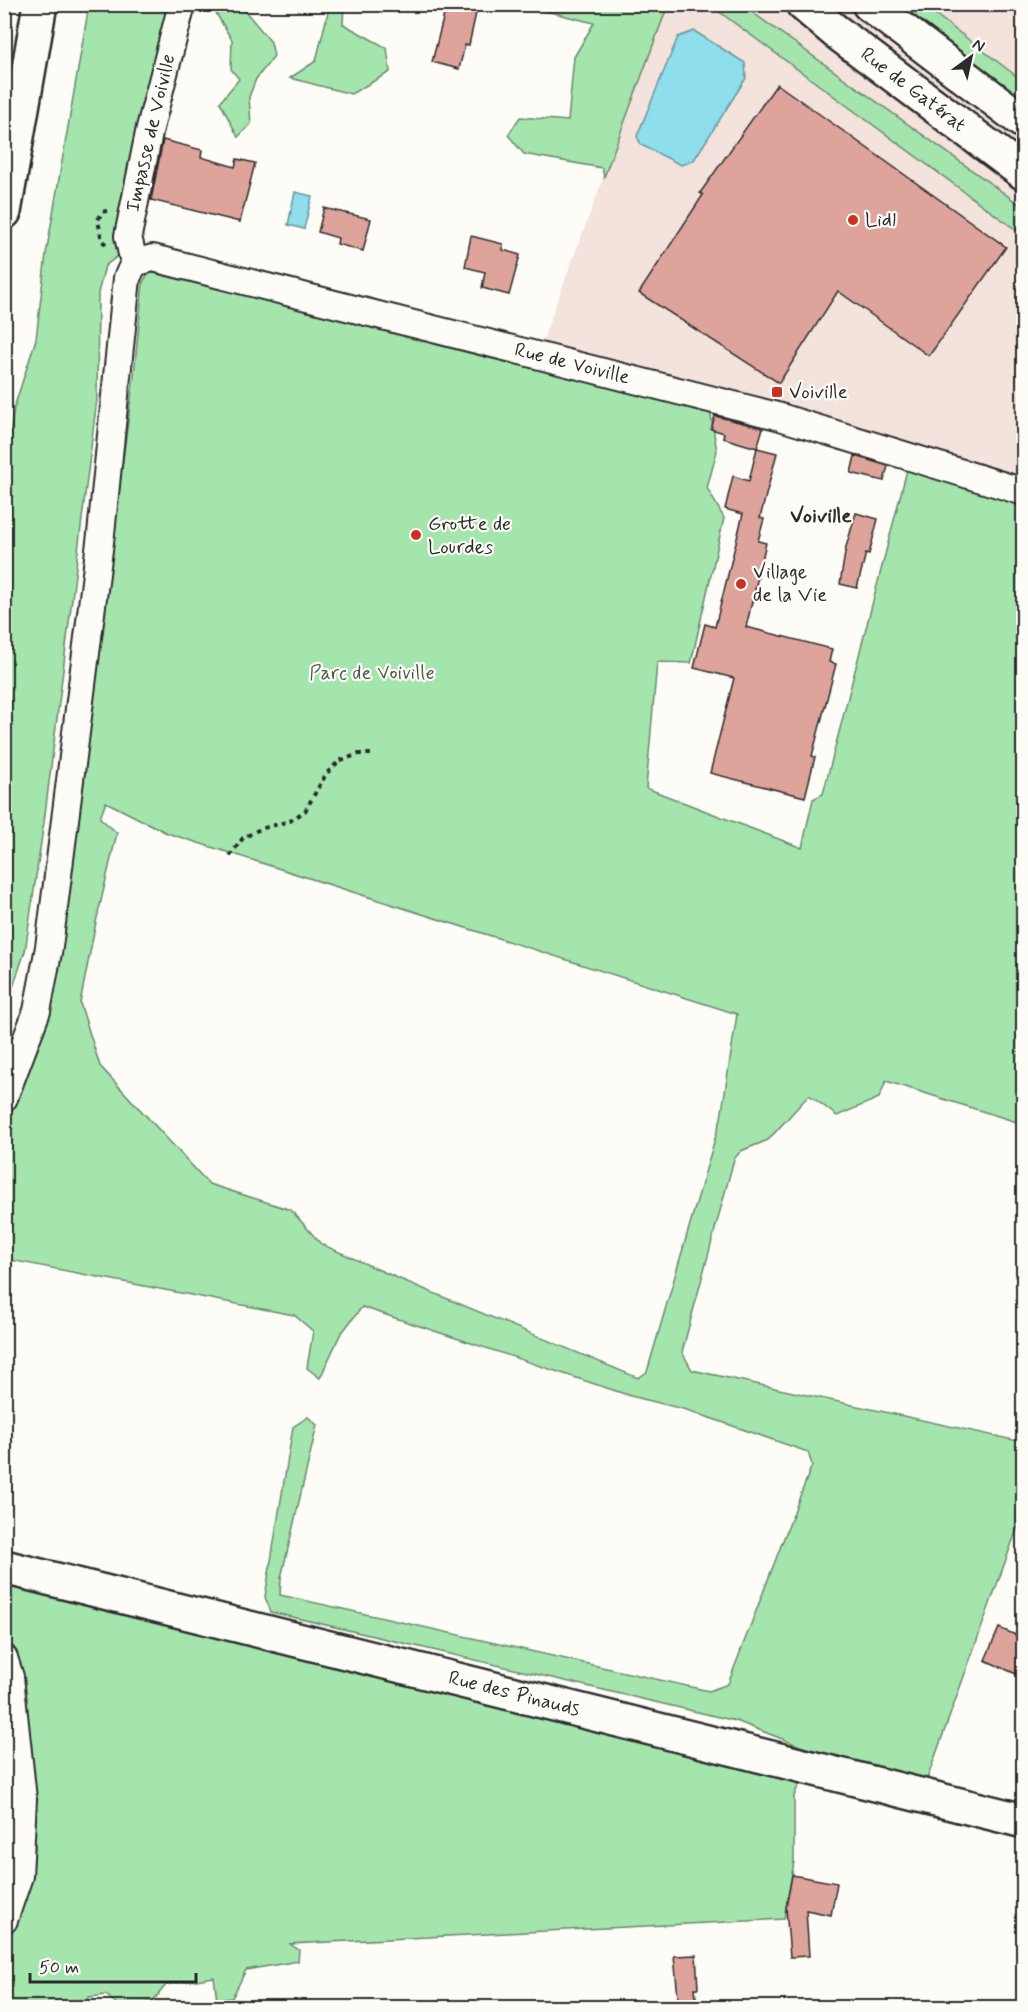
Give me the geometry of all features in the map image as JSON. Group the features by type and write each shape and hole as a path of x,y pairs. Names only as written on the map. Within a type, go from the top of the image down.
{"main road":[{"path":"4,212 40,4"},
{"path":"792,4 835,31"},
{"name":"Rue de Gatérat","path":"803,4 835,31 1023,173"},
{"name":"Rue de Gatérat","path":"869,4 1023,122"},
{"name":"Rue des Pinauds","path":"4,1567 1023,1821"}],"street":[{"name":"Impasse de Voiville","path":"4,1098 37,1011 49,947 101,534 130,270 128,236 150,128 182,4"},
{"name":"Rue de Voiville","path":"130,270 153,258 777,416 1023,492"},
{"path":"4,1658 10,1677 23,1799 19,1876 4,1920"}],"path":[{"path":"1023,431 1020,440 1023,441"},
{"path":"230,856 243,838 261,829 290,821 305,811 326,774 339,761 359,754 375,754"}],"shaded area":[{"path":"668,5 1023,5 1023,498 825,441 533,366"}],"green space":[{"path":"89,5 197,5 157,149 141,238 105,266 98,293 97,399 44,822 25,951 5,1011 5,467 14,408 36,339 46,254"},
{"path":"211,5 240,5 271,42 274,56 256,79 249,97 251,124 238,137 220,102 239,79 231,69 232,40"},
{"path":"344,5 343,24 387,48 390,72 351,94 290,78 316,61 329,8"},
{"path":"521,5 668,5 604,177 602,168 524,154 508,135 520,117 568,121 574,57 594,23"},
{"path":"710,5 742,5 1023,207 1023,235"},
{"path":"884,5 923,5 1023,81 1023,110"},
{"name":"Parc de Voiville","path":"149,272 710,410 717,451 707,488 724,518 691,663 657,662 646,788 802,848 813,799 823,794 908,466 1023,503 1023,1124 886,1081 879,1098 837,1116 809,1095 768,1140 741,1151 734,1159 682,1352 692,1370 1023,1442 1023,1527 1018,1526 927,1779 813,1751 736,1721 271,1612 265,1597 293,1427 308,1417 317,1425 281,1578 280,1595 709,1691 728,1684 812,1465 808,1452 687,1410 631,1396 362,1307 340,1335 320,1378 307,1368 313,1331 294,1315 5,1259 4,1122 45,1017 70,867 134,375 143,282","holes":["106,802 167,833 737,1014 721,1118 647,1372 638,1378 395,1277 321,1244 291,1210 209,1184 100,1066 80,1003 117,833 100,818"]},
{"path":"5,1581 802,1777 794,1796 794,1862 784,1919 290,1944 299,1950 298,1961 246,1970 232,1998 217,2000 214,1977 166,1985 152,2002 119,2006 106,1995 89,1997 88,2008 5,2007 4,1941 30,1869 35,1848 21,1688 5,1624"}],"water":[{"path":"694,31 745,63 746,78 694,160 681,165 641,145 637,136 678,37"},
{"path":"295,192 312,196 304,229 288,225"}],"building":[{"path":"446,7 476,13 469,45 465,45 459,69 432,62"},
{"name":"Lidl","path":"777,84 1006,247 929,356 838,291 779,383 639,293 703,195 700,193"},
{"path":"163,140 202,150 201,157 235,167 237,159 255,163 240,222 151,200"},
{"path":"324,208 371,219 363,251 337,244 338,238 318,232"},
{"path":"471,236 503,244 503,250 520,255 509,295 482,288 485,272 465,267"},
{"path":"715,416 763,428 757,448 723,438 724,433 711,429"},
{"name":"Village de la Vie","path":"757,448 777,453 760,518 764,519 758,541 766,543 746,627 832,649 829,662 836,664 812,756 815,757 805,797 710,773 734,678 694,668 705,624 715,627 743,514 725,509 733,476 749,481"},
{"path":"855,456 888,466 884,481 851,473"},
{"path":"856,513 878,519 857,588 840,584 846,547"},
{"path":"999,1628 1023,1638 1023,1677 985,1660"},
{"path":"792,1875 837,1883 831,1915 806,1910 809,1956 790,1957 786,1908"},
{"path":"696,1955 697,2007 679,2007 674,1956"}],"place":[{"name":"Lidl","path":"853,220"},
{"name":"Voiville","path":"777,392"},
{"name":"Grotte de Lourdes","path":"416,535"},
{"name":"Village de la Vie","path":"741,584"}],"district":[{"name":"Voiville","path":"821,516"}]}
